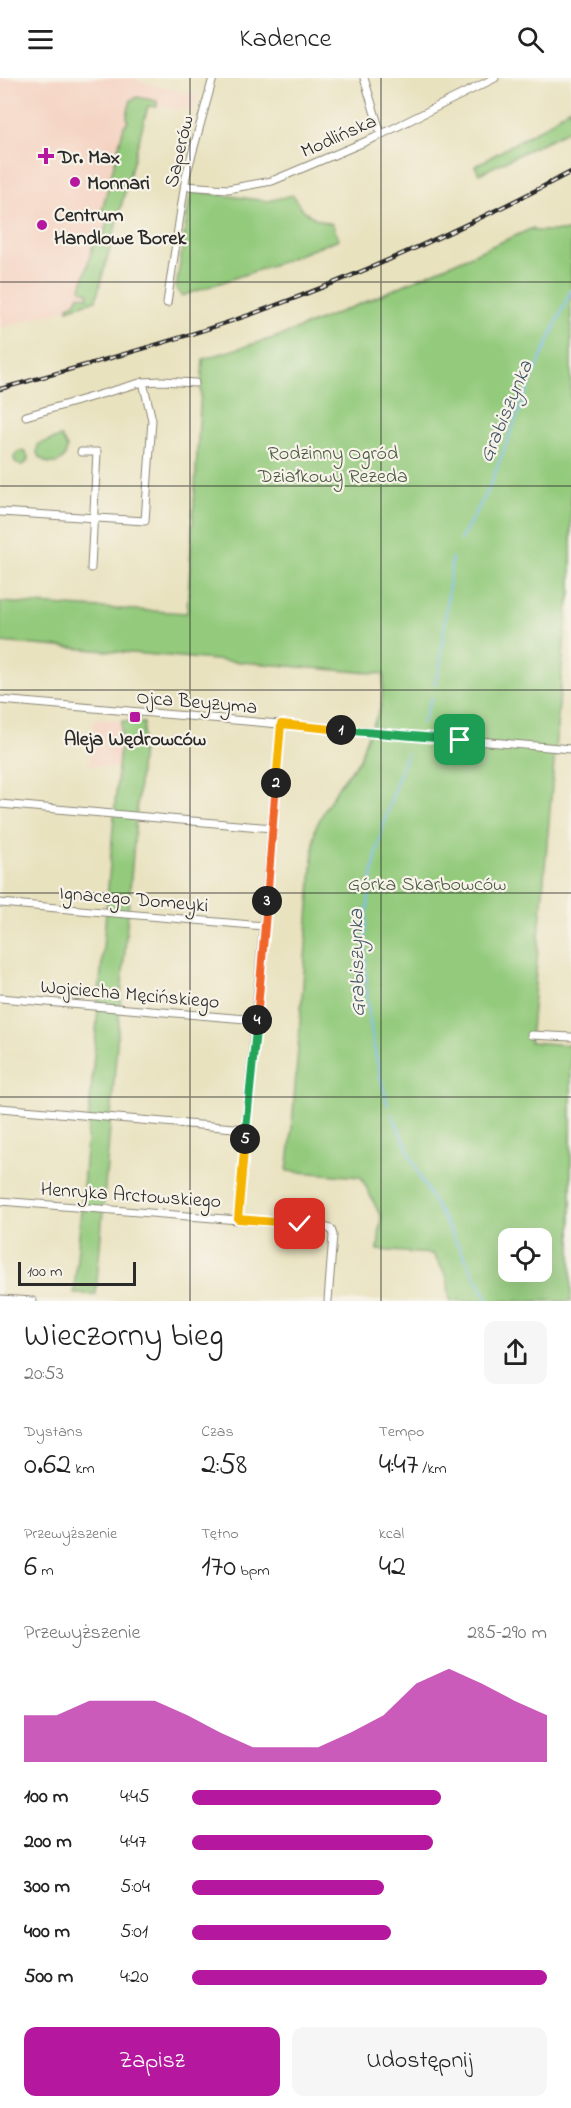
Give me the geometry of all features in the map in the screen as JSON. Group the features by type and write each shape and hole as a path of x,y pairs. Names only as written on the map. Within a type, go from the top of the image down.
{"street":[{"name":"Saperów","path":"168,303 186,176 213,78"},
{"path":"364,78 381,134"},
{"name":"Modlińska","path":"185,186 228,189 272,182 381,134 495,78"},
{"path":"0,512 145,521 152,420 143,382"},
{"path":"26,416 143,382 195,383"},
{"path":"81,452 97,452 91,568"},
{"name":"Ojca Beyzyma","path":"0,700 571,749"},
{"path":"238,1219 281,724"},
{"path":"0,804 272,828"},
{"name":"Ignacego Domeyki","path":"0,903 264,926"},
{"name":"Wojciecha Męcińskiego","path":"0,998 257,1020"},
{"path":"531,1035 571,1036"},
{"path":"0,1108 246,1129"},
{"name":"Henryka Arctowskiego","path":"0,1201 300,1224 331,1229 333,1235 328,1301"},
{"path":"0,1299 33,1301"}],"shaded area":[{"path":"0,78 136,78 136,80 198,96 193,111 148,106 96,300 0,328"},
{"path":"94,718 122,721 118,768 89,765"}],"green space":[{"path":"137,97 157,101 157,107 148,106 96,300 68,309 68,306 75,303 79,295 88,297 89,293 81,288 95,238 102,240 109,216 101,214 124,126 128,122 127,115 131,100"},
{"path":"571,107 571,129 479,174 475,166 545,126"},
{"path":"191,191 267,201 293,195 309,214 332,224 339,239 273,265 182,296 176,289"},
{"path":"533,228 535,231 571,231 571,593 567,612 530,1042 571,1045 571,1301 450,1301 447,1277 433,1254 378,1250 381,1217 361,1177 287,1171 315,829 340,784 360,759 381,707 384,674 0,642 0,602 187,613 203,359 280,336 365,302"},
{"path":"61,437 67,447 63,458 50,463 41,458 37,453 38,444"},
{"path":"21,451 26,453 28,458 26,463 21,465 16,463 14,458 16,453"},
{"path":"122,721 144,723 96,1294 74,1294"}],"waterway":[{"name":"Grabiszynka","path":"460,540 487,493 531,381 571,290"},
{"name":"Grabiszynka","path":"435,684 440,665 452,558"},
{"name":"Grabiszynka","path":"422,723 432,698"},
{"name":"Grabiszynka","path":"388,1105 380,1077 370,1019 365,960 366,930 368,901 379,842 407,753"},
{"name":"Grabiszynka","path":"392,1114 421,1179 489,1301"}],"railway":[{"path":"0,389 190,335 293,299 414,249 571,172"}],"place":[{"name":"Dr. Max","path":"46,156"},
{"name":"Monnari","path":"75,182"},
{"name":"Centrum Handlowe Borek","path":"42,225"},
{"name":"Aleja Wędrowców","path":"135,717"}],"route":[{"path":"300,1224 238,1219 281,724 460,740"}],"park label":[{"name":"Rodzinny Ogród Działkowy Rezeda","path":"333,464"},
{"name":"Górka Skarbowców","path":"427,883"}]}
